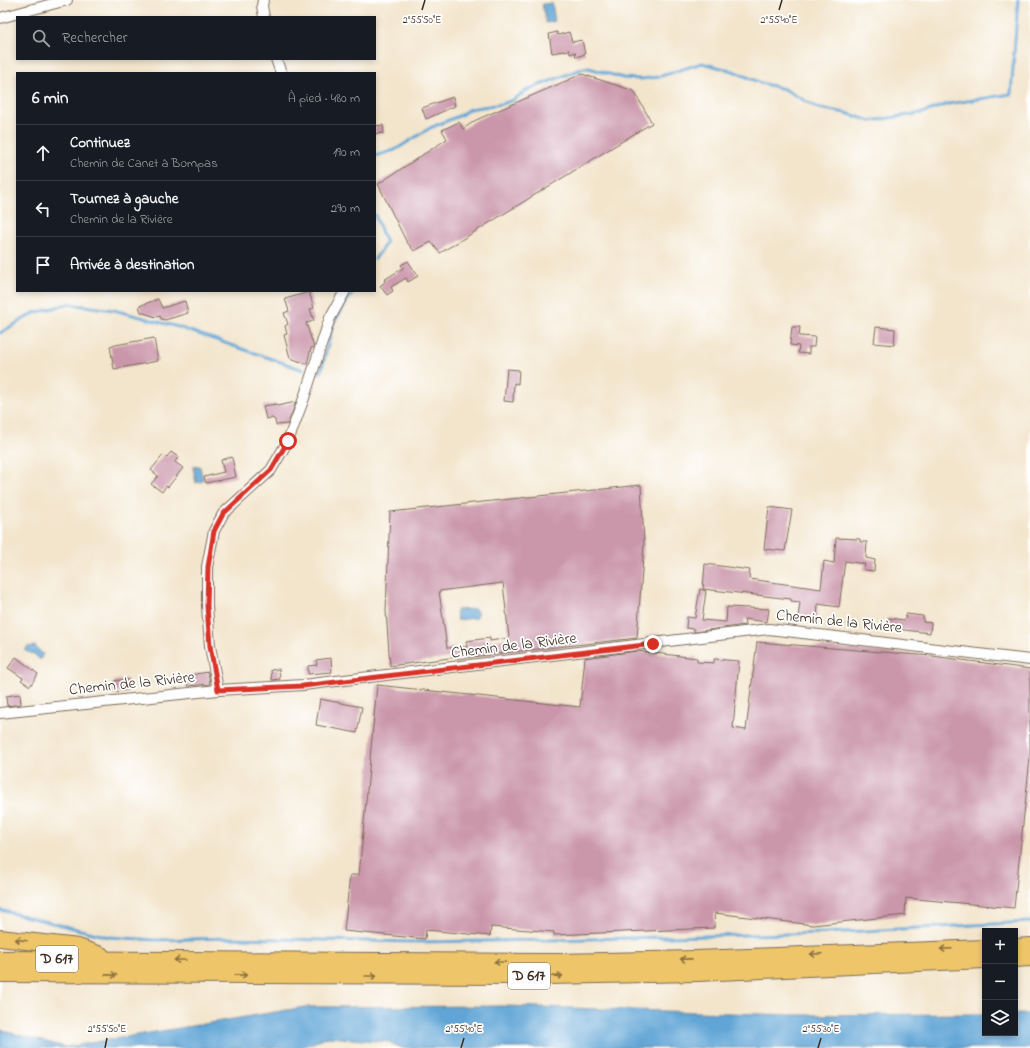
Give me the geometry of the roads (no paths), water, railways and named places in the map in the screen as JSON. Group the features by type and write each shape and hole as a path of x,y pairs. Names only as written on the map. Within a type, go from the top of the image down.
{"highway":[{"path":"0,938 78,947 114,959"},
{"path":"1018,946 1030,946"},
{"name":"D 617","path":"0,959 558,962 695,959 982,948"},
{"path":"1018,959 1030,958"},
{"name":"D 617","path":"0,974 556,976 696,973 982,960"},
{"path":"0,984 72,974"}],"street":[{"path":"0,18 66,0"},
{"path":"263,0 262,6 264,16"},
{"path":"276,60 281,72"},
{"path":"218,690 210,646 207,606 208,567 214,531 223,514 271,470 288,441 304,398 330,318 344,292"},
{"name":"Chemin de la Rivière","path":"0,712 218,690 303,686 769,629 1030,660"}],"water":[{"path":"552,3 555,21 546,23 542,4"},
{"path":"200,466 203,481 196,483 193,467"},
{"path":"475,609 478,613 476,618 457,620 456,610"},
{"path":"35,646 43,654 40,660 34,654 25,651 27,647"},
{"path":"507,1006 791,1015 982,1014 982,1036 1018,1036 1018,1014 1030,1014 1030,1048 402,1048 389,1042 328,1037 300,1048 0,1048 0,1030 66,1047 305,1007"}],"waterway":[{"path":"376,156 395,150 430,128 461,115 469,109 502,104 513,100 527,90 584,68 589,68 623,78 641,79 658,77 702,63 733,71 761,83 784,89 818,108 846,113 871,121 922,113 948,104 1011,94 1018,0"},
{"path":"376,218 386,243 376,258"},
{"path":"317,374 321,372 333,324 353,292"},
{"path":"0,333 34,313 69,304 114,310 178,327 304,370"},
{"path":"0,910 109,937 156,940 230,938 414,942 548,940 826,933 1030,922"}]}
